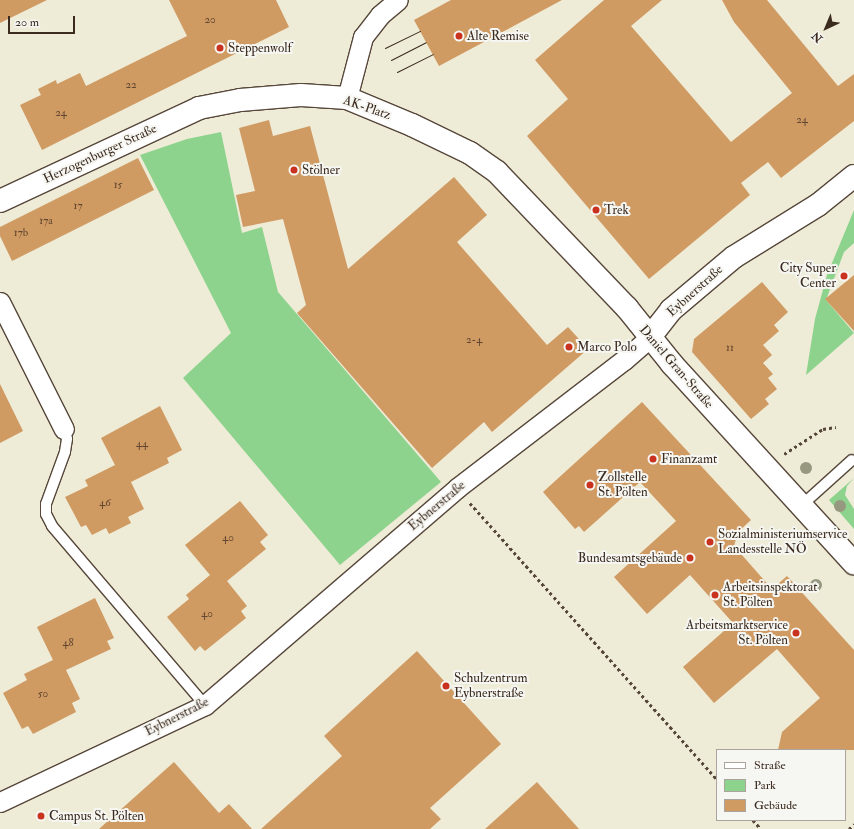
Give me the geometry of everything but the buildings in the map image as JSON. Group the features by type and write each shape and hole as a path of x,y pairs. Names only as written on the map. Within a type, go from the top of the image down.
{"street":[{"path":"346,98 363,38 380,15 398,0"},
{"name":"AK-Platz","path":"199,108 240,100 272,97 301,96 346,98 440,137 470,153 497,172"},
{"name":"Herzogenburger Straße","path":"0,201 199,108"},
{"name":"Daniel Gran-Straße","path":"497,172 627,308 672,364 854,563"},
{"name":"Eybnerstraße","path":"0,802 205,705 457,488 624,360 650,337 671,310 734,257 818,206 854,176"},
{"path":"0,302 64,429"}],"lane":[{"path":"64,429 66,439 65,452 46,504 46,514 52,526 205,705"},
{"path":"802,505 852,460"}],"path":[{"path":"764,465 782,456 823,429 836,428"},
{"path":"457,488 716,778"},
{"path":"754,821 761,829"},
{"path":"849,829 854,824"}],"green space":[{"path":"221,132 242,233 262,227 278,292 441,482 340,565 183,378 231,333 140,155 187,139"},
{"path":"854,210 854,243 844,252 826,300 854,333 806,375 815,319 827,275"},
{"path":"854,478 847,486 845,495 854,509 854,529 829,500"}],"tram line":[{"path":"385,48 420,31"},
{"path":"391,60 426,42"},
{"path":"397,72 433,54"}],"place":[{"name":"Alte Remise","path":"459,36"},
{"name":"Steppenwolf","path":"220,48"},
{"name":"Stölner","path":"294,170"},
{"name":"Trek","path":"596,210"},
{"name":"City Super Center","path":"844,276"},
{"name":"Marco Polo","path":"569,347"},
{"name":"Finanzamt","path":"653,459"},
{"name":"Zollstelle St. Pölten","path":"590,485"},
{"name":"Sozialministeriumservice Landesstelle NÖ","path":"710,542"},
{"name":"Bundesamtsgebäude","path":"690,558"},
{"name":"Arbeitsinspektorat St. Pölten","path":"715,595"},
{"name":"Arbeitsmarktservice St. Pölten","path":"796,633"},
{"name":"Schulzentrum Eybnerstraße","path":"446,686"},
{"name":"Campus St. Pölten","path":"41,816"}]}
